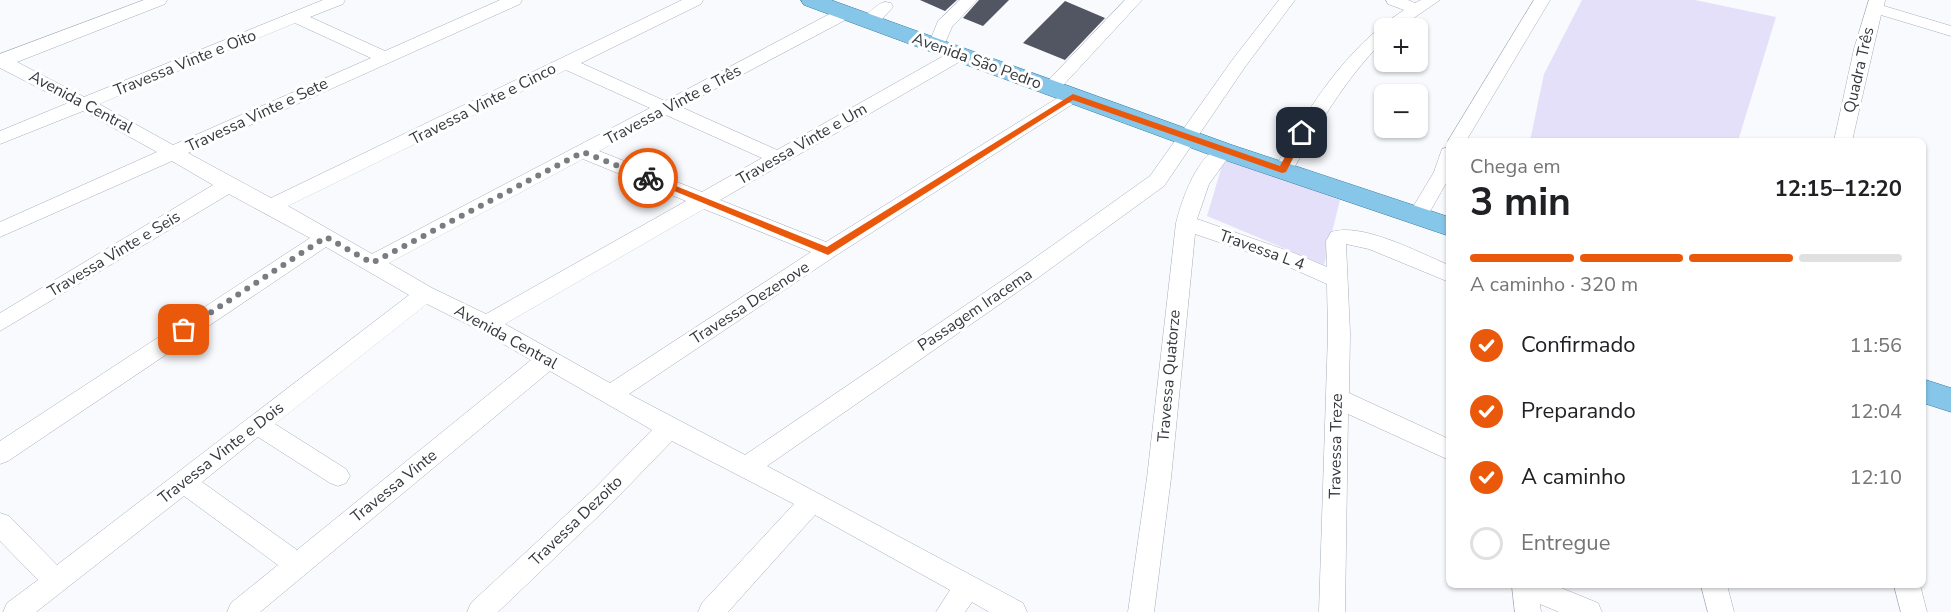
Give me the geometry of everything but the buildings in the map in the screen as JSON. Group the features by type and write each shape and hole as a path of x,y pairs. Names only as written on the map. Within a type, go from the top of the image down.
{"main road":[{"name":"Avenida São Pedro","path":"811,0 845,13 877,14 936,46 1224,151 1446,226"},
{"path":"1926,392 1951,400"}],"street":[{"path":"0,61 159,0"},
{"name":"Travessa Vinte e Oito","path":"0,138 298,18 337,0"},
{"name":"Travessa Vinte e Sete","path":"0,230 514,0"},
{"name":"Travessa Vinte e Cinco","path":"271,206 695,0"},
{"path":"936,46 944,26 969,0"},
{"path":"1062,92 1134,0"},
{"name":"Passagem Iracema","path":"747,467 1032,271 1157,181 1239,63 1287,0"},
{"path":"1394,0 1417,10"},
{"path":"1405,18 1432,0"},
{"path":"1459,138 1542,0"},
{"name":"Quadra Três","path":"1844,138 1876,4 1951,31"},
{"name":"Travessa Vinte e Três","path":"372,263 845,13"},
{"path":"298,18 384,57"},
{"path":"1282,170 1302,133 1330,91 1374,43"},
{"name":"Travessa Vinte e Um","path":"487,324 960,54"},
{"name":"Avenida Central","path":"0,61 111,117 425,294 487,324 669,428 812,501 1014,612"},
{"path":"565,63 778,158"},
{"name":"Travessa Dezenove","path":"610,395 1062,92"},
{"name":"Travessa Quatorze","path":"1142,612 1159,478 1186,223 1192,195 1200,179 1224,151"},
{"path":"583,152 828,251"},
{"path":"1417,217 1446,163"},
{"path":"1157,181 1177,186 1192,195"},
{"name":"Travessa Vinte e Seis","path":"0,323 228,184"},
{"name":"Travessa L 4","path":"1186,223 1287,258 1337,280"},
{"name":"Travessa Treze","path":"1332,612 1339,333 1336,241 1338,237 1345,236 1361,239 1446,273"},
{"path":"0,454 326,237"},
{"name":"Travessa Vinte e Dois","path":"16,612 425,294"},
{"name":"Travessa Vinte","path":"240,612 547,360"},
{"path":"1336,398 1446,449"},
{"path":"258,425 338,476"},
{"name":"Travessa Dezoito","path":"480,612 602,497 669,428"},
{"path":"183,482 272,544 298,565"},
{"path":"711,612 812,501"},
{"path":"0,524 56,581"},
{"path":"949,612 968,587"},
{"path":"1525,588 1528,612"},
{"path":"1532,588 1589,612"},
{"path":"1715,588 1721,612"},
{"path":"1908,588 1914,612"}],"shaded area":[{"path":"1582,0 1695,0 1776,17 1739,138 1531,138 1544,74"},
{"path":"1224,159 1340,200 1324,265 1207,216"}],"way so far":[{"path":"184,330 326,237 372,263 583,152 648,178"}],"route":[{"path":"648,178 828,251 1073,96 1282,170 1302,133"}]}
